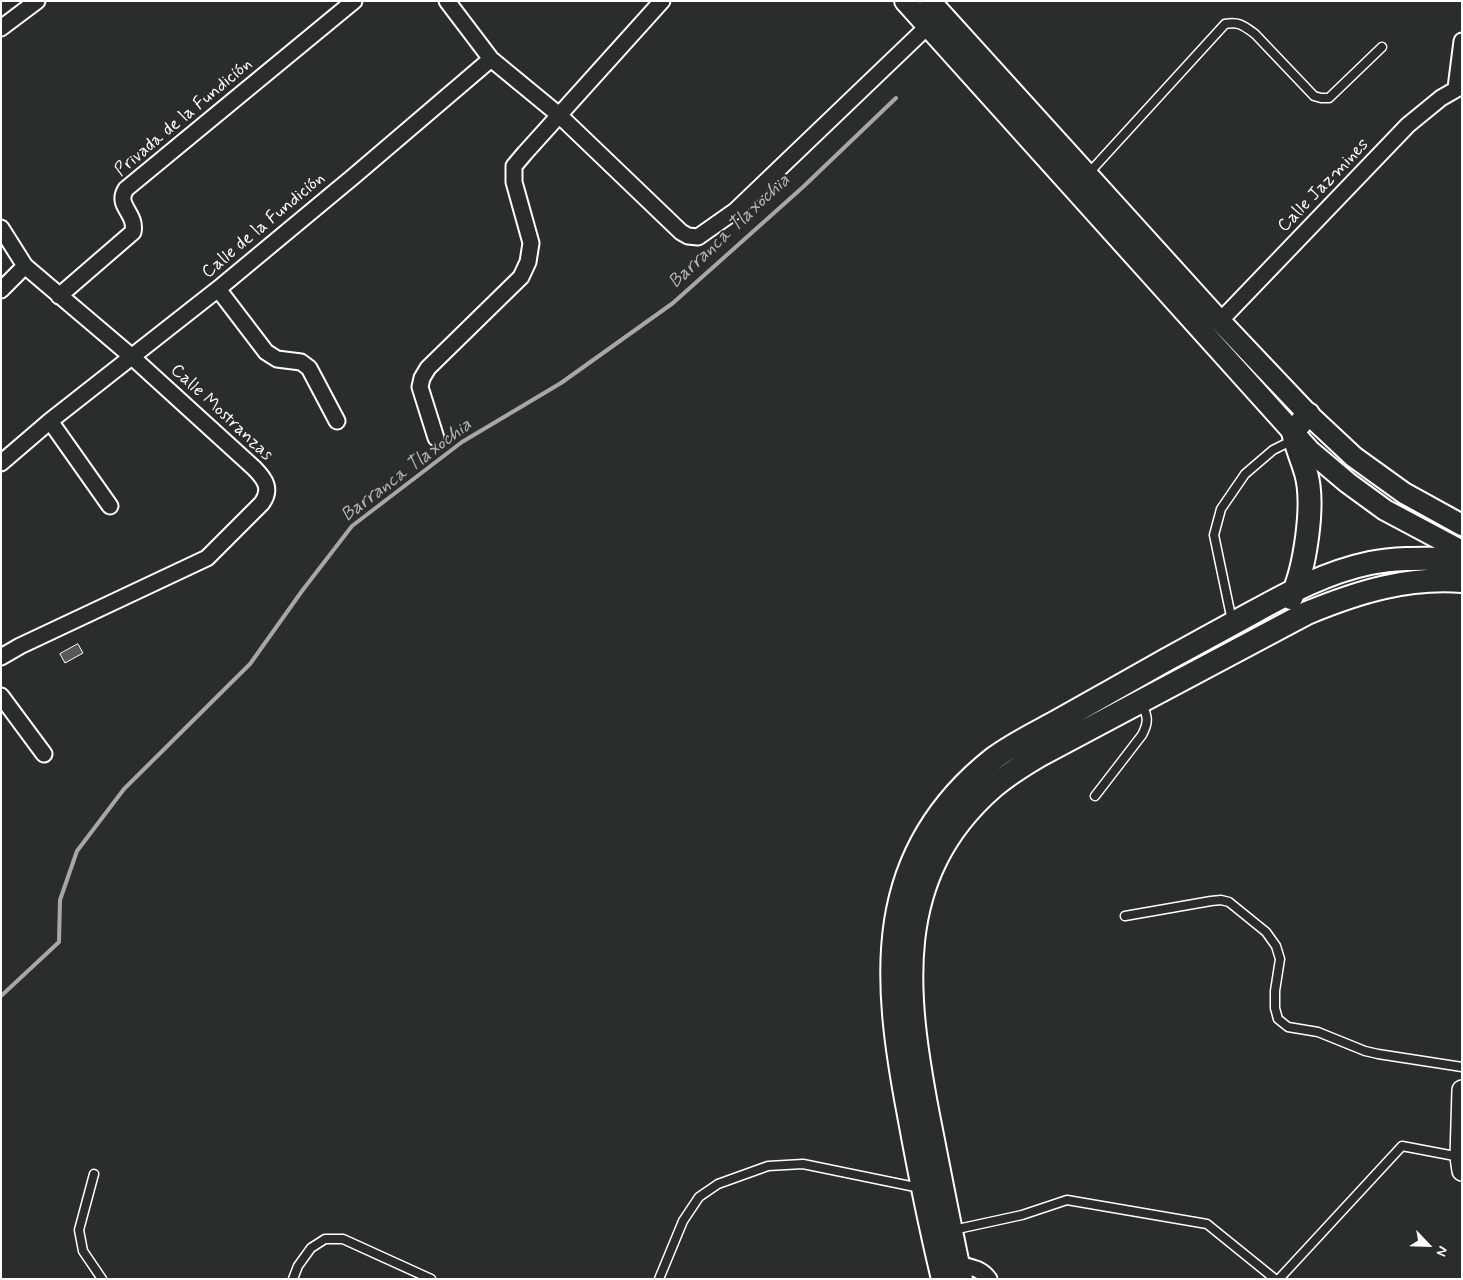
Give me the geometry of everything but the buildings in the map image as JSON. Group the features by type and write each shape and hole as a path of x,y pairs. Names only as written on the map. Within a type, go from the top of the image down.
{"main road":[{"path":"905,1 927,26 957,45 1087,175 1308,414 1354,457 1404,493 1462,525"},
{"path":"930,1 957,45 1294,436 1348,482 1385,510 1462,551"},
{"path":"1294,436 1308,414"},
{"path":"1276,630 1296,589 1308,535 1310,510 1307,474 1294,436"},
{"path":"954,1274 924,1189 901,1070 894,1024 892,989 892,951 896,919 908,871 931,827 960,791 995,758 1296,589 1335,572 1372,562 1413,558 1462,559"},
{"path":"954,1274 951,1231 920,1070 911,998 911,954 919,907 928,875 939,851 953,830 972,807 993,787 1040,755 1307,613 1335,602 1398,583 1462,581"}],"street":[{"path":"1,28 37,1"},
{"name":"Privada de la Fundición","path":"59,296 133,232 133,219 122,200 122,195 126,189 354,1"},
{"path":"448,1 491,59 559,115 681,232 688,236 698,237 734,211 927,26"},
{"path":"436,438 420,387 422,378 428,368 521,277 528,262 531,243 514,182 514,166 662,1"},
{"path":"1459,87 1462,41"},
{"name":"Calle de la Fundición","path":"1,463 131,356 218,289 491,59"},
{"name":"Calle Jazmines","path":"1220,321 1408,125 1440,98 1459,87"},
{"name":"Calle Mostranzas","path":"1,228 25,266 131,356 262,476 267,484 266,497 207,558 20,646 1,657"},
{"path":"1,290 25,266"},
{"path":"218,289 266,352 277,359 301,362 309,368 337,421"},
{"path":"50,421 110,506"},
{"path":"1,696 44,754"},
{"path":"1461,1164 1462,1090"},
{"path":"954,1274 978,1268 989,1279"}],"lane":[{"path":"1087,175 1225,24 1234,22 1245,26 1255,34 1314,96 1321,98 1329,98 1382,47"},
{"path":"1232,624 1214,535 1221,509 1245,474 1273,450 1294,436"},
{"path":"1095,796 1147,727 1147,714 1140,702"},
{"path":"1125,916 1211,901 1221,900 1229,902 1266,932 1276,946 1280,959 1275,992 1275,1008 1278,1019 1288,1027 1318,1032 1372,1052 1462,1067"},
{"path":"951,1231 1022,1215 1067,1200 1207,1224 1277,1279 1402,1146 1461,1164"},
{"path":"659,1279 683,1221 699,1197 718,1184 768,1166 803,1164 924,1189"},
{"path":"94,1174 79,1230 83,1251 102,1279"},
{"path":"293,1279 298,1266 311,1248 325,1240 343,1239 431,1279"}],"waterway":[{"name":"Barranca Tlaxochia","path":"1,996 59,942 60,900 77,851 124,789 250,664 302,591 352,526 462,442 561,383 673,303 803,187 896,98"}]}
